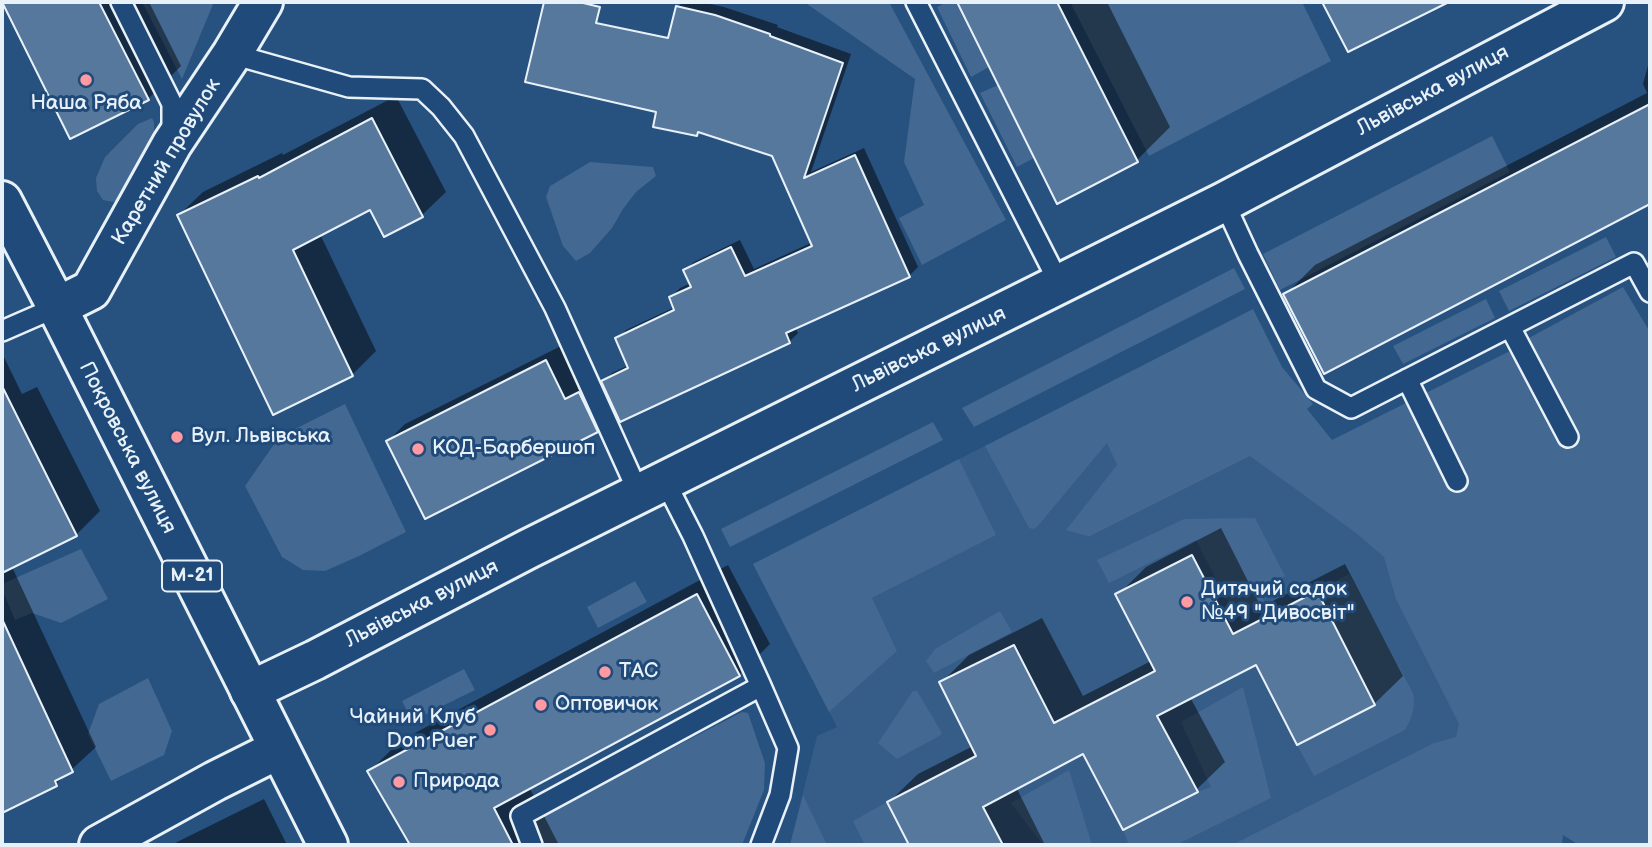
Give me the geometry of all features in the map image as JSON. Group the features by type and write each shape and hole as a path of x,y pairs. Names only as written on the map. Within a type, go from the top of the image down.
{"main road":[{"name":"Каретний провулок","path":"57,307 91,290 172,144 263,2"},
{"name":"Львівська вулиця","path":"250,691 528,549 1224,202 1564,12 1604,2"},
{"name":"Покровська вулиця","path":"2,201 328,845"},
{"path":"99,845 279,749"}],"lane":[{"path":"121,2 172,104 172,144"},
{"path":"916,2 1059,285"},
{"path":"232,54 349,87 422,89 464,136 652,488 693,536 788,748 780,795 761,845"},
{"path":"1224,202 1316,389 1351,408 1634,263 1650,292"},
{"path":"2,331 57,307"},
{"path":"1510,327 1568,437"},
{"path":"1406,379 1457,481"},
{"path":"532,845 521,816 761,686"}],"shaded area":[{"path":"142,2 214,2 182,79"},
{"path":"804,2 889,2 1006,220 922,265 899,218 924,205 904,162 915,79"},
{"path":"947,2 957,2 989,67 971,77 937,7"},
{"path":"1070,2 1302,2 1331,61 1149,156"},
{"path":"998,85 1034,158 1017,167 980,93"},
{"path":"152,118 154,130 120,199 113,202 103,200 97,191 96,178 105,157 138,124"},
{"path":"1492,136 1510,172 1280,290 1263,254"},
{"path":"590,162 653,167 656,176 636,192 612,228 590,253 576,261 563,246 546,197 550,186"},
{"path":"1606,237 1616,257 1509,311 1499,291"},
{"path":"1234,268 1245,289 974,427 962,408"},
{"path":"1623,287 1650,332 1650,843 1579,845 1563,835 1562,845 1232,845 1434,743 1456,737 1459,724 1396,599 1384,557 1356,533 1250,456 1090,536 1066,530 1117,465 1107,443 1037,527 1029,528 985,446 1253,309 1282,367 1313,404 1307,409 1332,440 1508,352 1513,354 1564,447 1580,435 1529,338"},
{"path":"1486,299 1495,318 1403,364 1393,346"},
{"name":"Дитячий садок №49 \"Дивосвіт\"","path":"1246,313 1276,371 1565,788 1562,845 790,845 817,736 837,727 753,564"},
{"path":"345,404 406,532 325,571 303,570 282,557 245,486 279,437"},
{"path":"933,422 943,440 730,547 721,529"},
{"path":"959,459 996,535 872,598 897,651 829,712 753,564"},
{"path":"1255,518 1285,576 1259,591 1264,602 1235,616 1196,540 1109,583 1097,560 1184,519"},
{"path":"81,549 108,599 61,623 32,613 15,620 2,584"},
{"path":"1349,574 1413,693 1414,708 1405,730 1314,776 1297,745 1375,705 1317,591"},
{"path":"635,581 647,602 598,628 587,607"},
{"path":"1000,611 1012,632 934,673 926,661 935,649"},
{"path":"464,669 475,690 412,721 402,701"},
{"path":"148,678 172,731 164,755 111,781 88,734 99,704"},
{"path":"1243,687 1271,798 1176,845 1129,845 1123,830 1211,787 1181,722"},
{"path":"913,691 917,691 942,733 897,759 878,743"},
{"path":"742,712 748,713 765,763 764,790 742,845 541,845 535,827 538,818"},
{"path":"1069,770 1092,845 1043,845 1011,803"},
{"path":"803,795 827,845 790,845"},
{"path":"887,802 909,845 865,845 853,821"}],"building":[{"path":"2,2 99,2 149,100 70,139"},
{"path":"544,2 579,2 600,7 596,23 668,38 676,6 715,15 843,63 804,178 855,155 910,277 786,333 790,343 620,422 601,381 628,368 615,338 674,310 669,297 691,287 683,270 731,247 745,276 812,246 772,156 698,132 697,136 653,127 656,112 525,82"},
{"path":"957,2 1057,2 1138,162 1057,204"},
{"path":"1322,2 1449,2 1348,52"},
{"path":"1650,104 1650,204 1324,374 1283,294"},
{"path":"372,118 423,217 384,237 370,210 293,250 353,376 273,415 177,215 258,176 259,178"},
{"path":"546,360 565,399 579,392 598,432 425,519 386,441"},
{"path":"2,386 77,536 2,573"},
{"name":"Дитячий садок №49 \"Дивосвіт\"","path":"1192,555 1233,634 1317,591 1375,705 1297,745 1256,665 1157,716 1198,792 1123,830 1083,754 983,807 1003,845 909,845 887,802 976,756 939,682 1014,645 1054,723 1155,671 1115,594"},
{"path":"697,594 740,676 494,808 513,845 410,845 367,771"},
{"path":"2,619 73,772 55,781 57,786 2,813"}],"place":[{"name":"Наша Ряба","path":"86,80"},
{"name":"Вул. Львівська","path":"177,437"},
{"name":"КОД-Барбершоп","path":"418,449"},
{"name":"Дитячий садок №49 \"Дивосвіт\"","path":"1187,602"},
{"name":"ТАС","path":"605,672"},
{"name":"Оптовичок","path":"541,705"},
{"name":"Чайний Клуб Don Puer","path":"490,730"},
{"name":"Природа","path":"399,782"}]}
